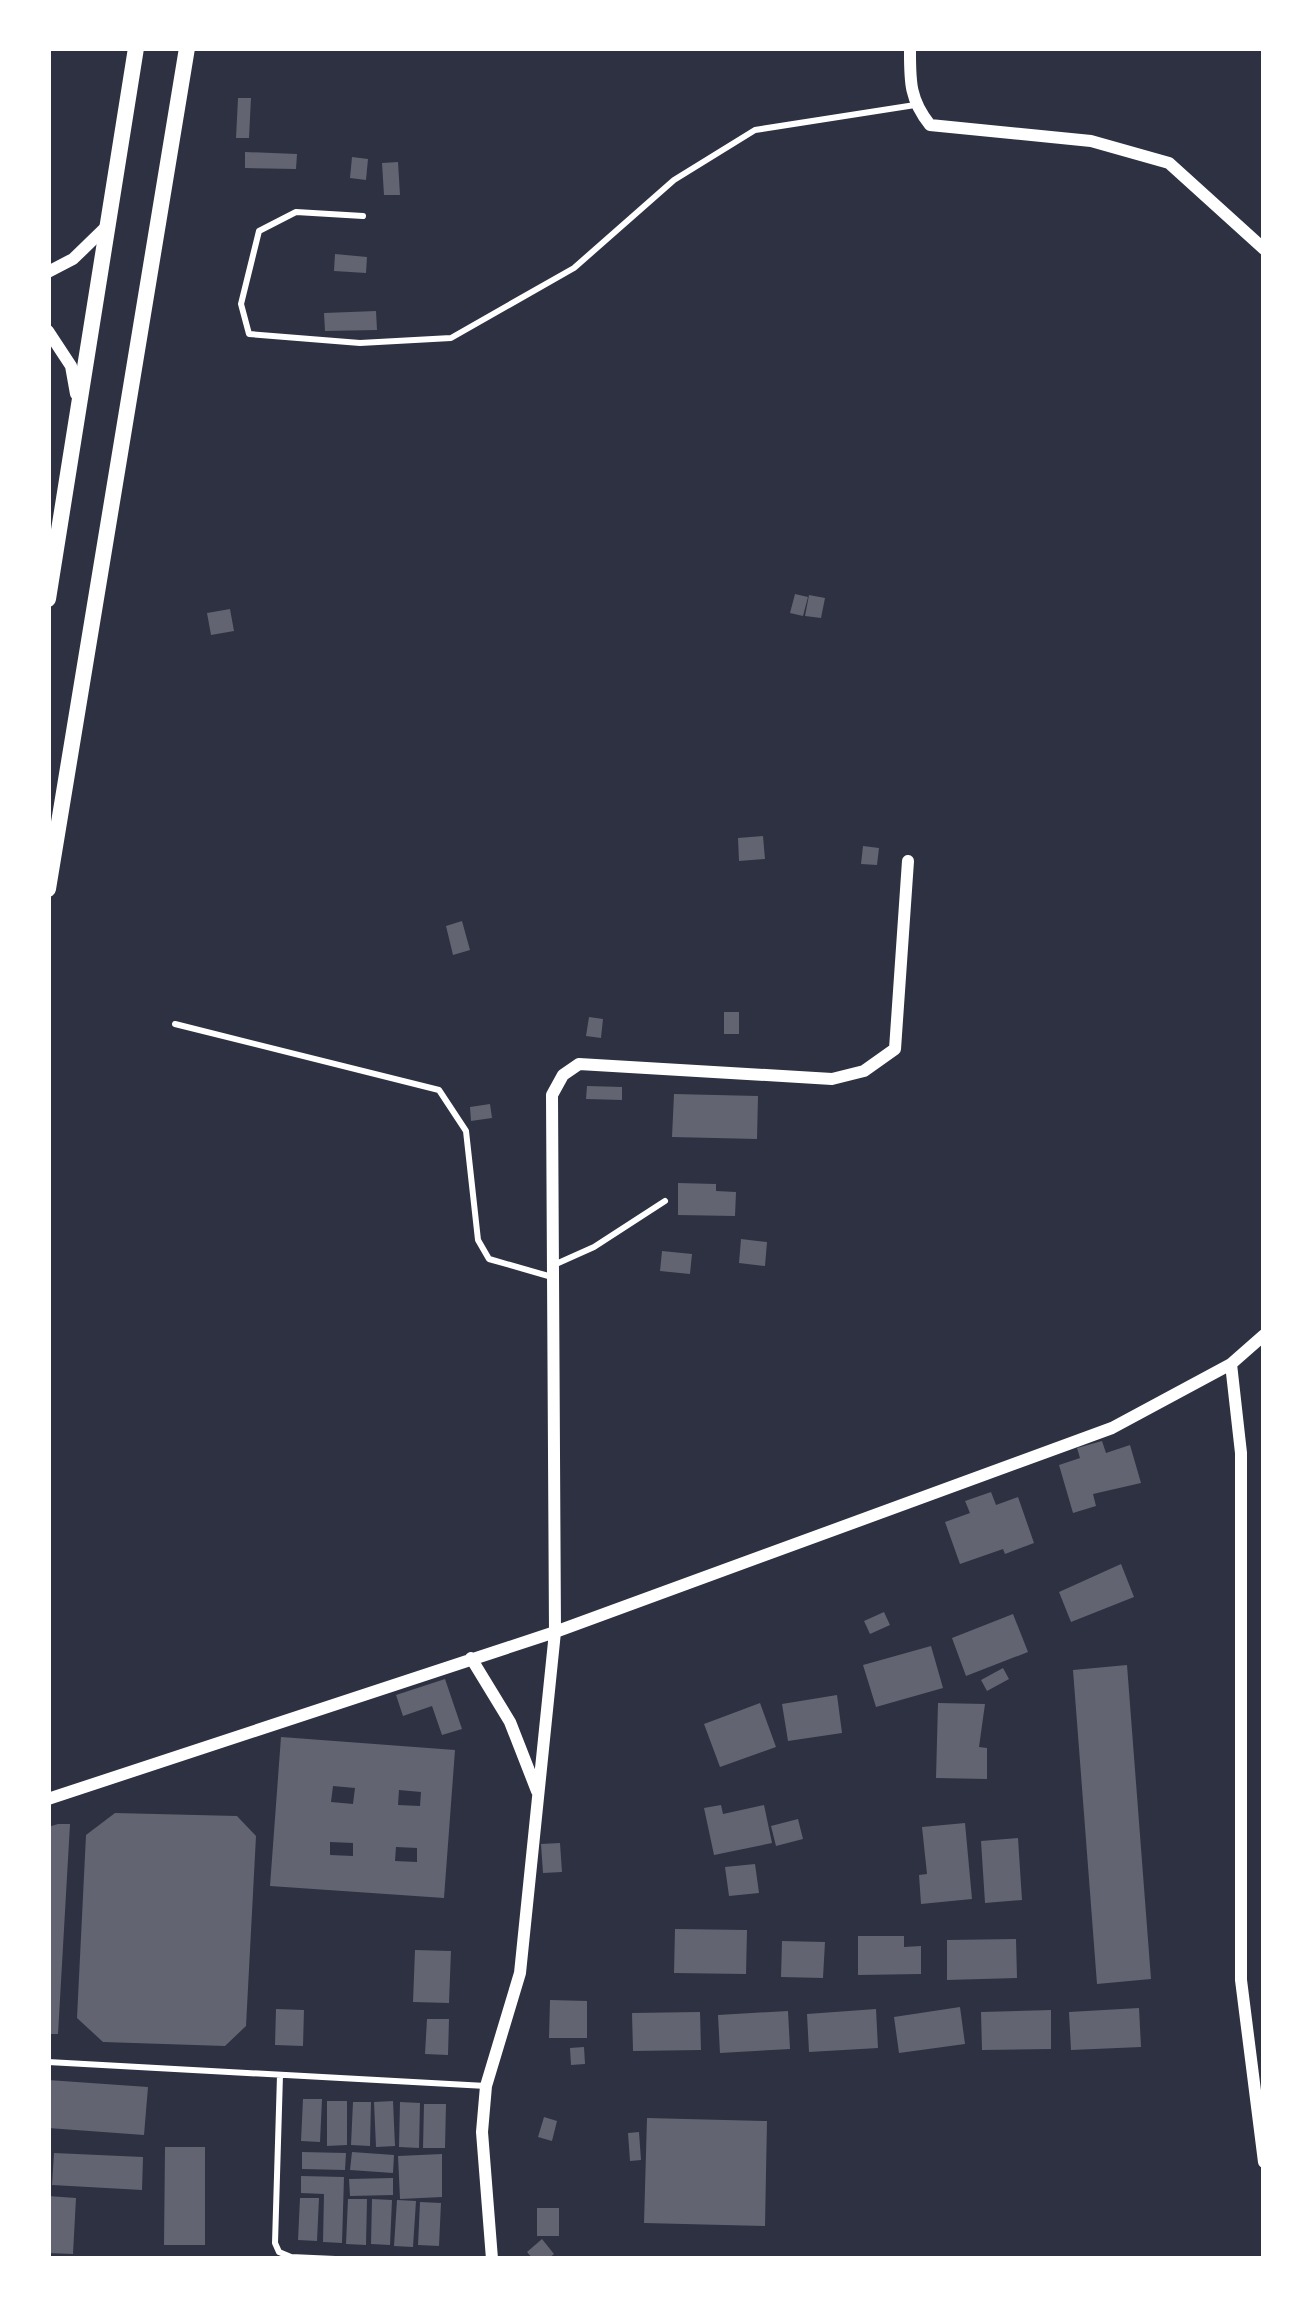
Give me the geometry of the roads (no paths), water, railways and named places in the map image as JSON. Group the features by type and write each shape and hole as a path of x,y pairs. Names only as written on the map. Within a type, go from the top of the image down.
{"main road":[{"path":"48,599 136,48"},
{"path":"48,889 187,48"}],"street":[{"path":"910,48 914,105 930,124 1091,141 1169,163 1264,249"},
{"path":"48,272 74,259 106,227"},
{"path":"48,331 71,366 80,417"},
{"path":"492,2259 482,2132 486,2086 520,1973 555,1632 552,1095 563,1075 579,1064 832,1079 864,1071 895,1049 908,862"},
{"path":"48,1799 555,1632 1112,1428 1232,1364 1264,1335"},
{"path":"1232,1364 1241,1453 1241,1980 1264,2162"},
{"path":"471,1658 510,1722 538,1794"}],"lane":[{"path":"363,216 296,212 259,231 241,304 249,334 360,344 451,338 574,268 674,180 755,130 914,105"},
{"path":"175,1024 439,1090 466,1131 478,1240 489,1259 553,1271 665,1201"},
{"path":"48,2062 486,2086"},
{"path":"280,2075 275,2243 278,2252 291,2257 335,2259"}]}
